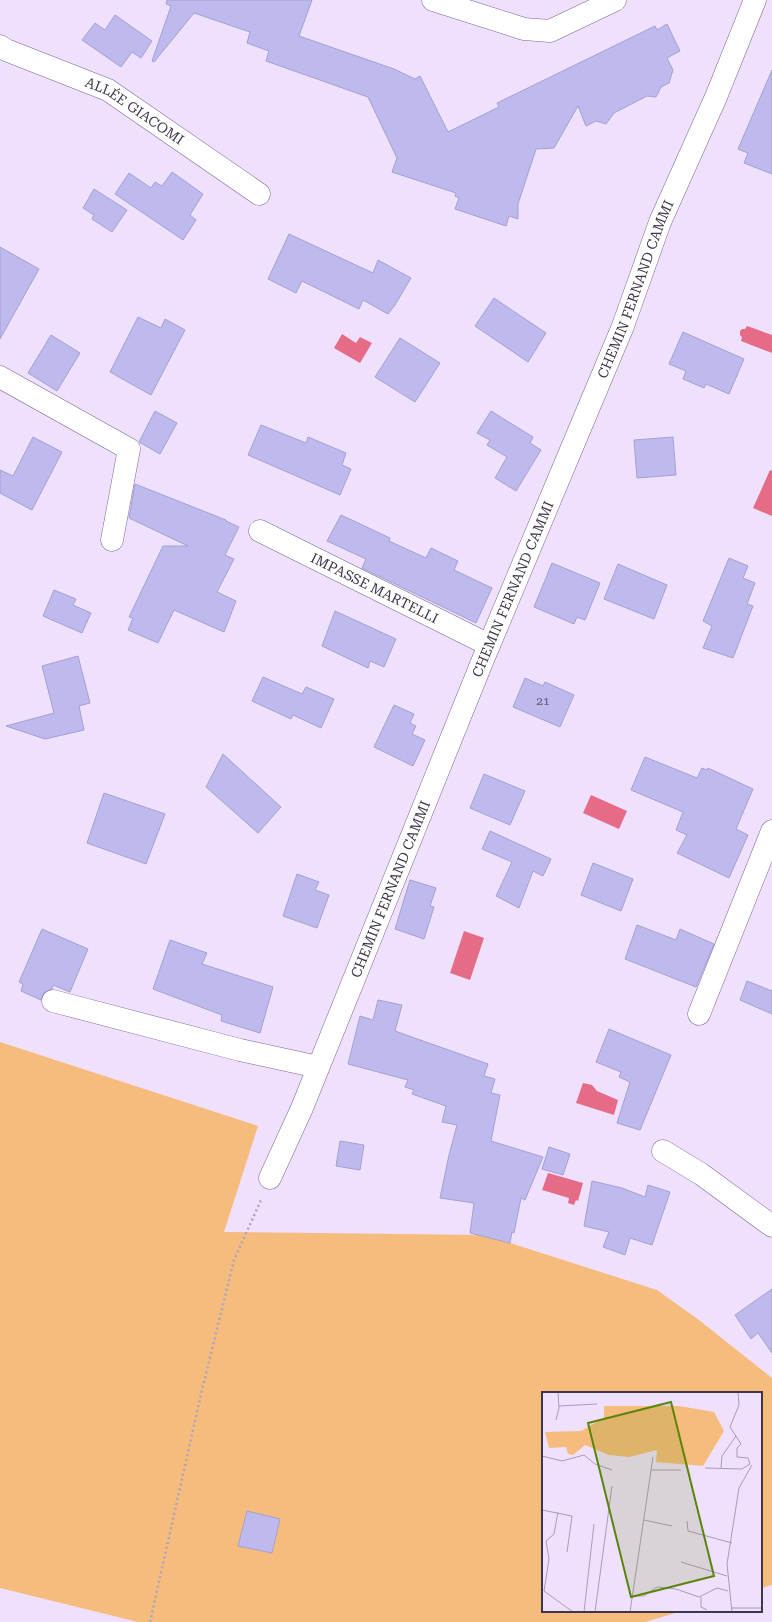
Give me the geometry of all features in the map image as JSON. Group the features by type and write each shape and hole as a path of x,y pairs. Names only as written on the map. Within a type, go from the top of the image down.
{"street":[{"path":"433,0 524,29 550,31 616,0"},
{"name":"CHEMIN FERNAND CAMMI","path":"270,1178 302,1108 489,645 623,326 660,222 716,97 751,1"},
{"name":"ALLÉE GIACOMI","path":"0,46 6,50 108,90 259,194"},
{"path":"0,377 129,449 112,540"},
{"name":"IMPASSE MARTELLI","path":"260,531 489,645"},
{"path":"699,1014 772,831"},
{"path":"53,1001 240,1050 318,1067"},
{"path":"664,1151 701,1174 772,1226"}],"path":[{"path":"150,1622 201,1394 234,1260 270,1178"}],"shaded area":[{"path":"747,326 772,335 772,353 741,341 742,337 740,335 740,331 745,329"},
{"path":"342,334 356,343 360,337 372,343 360,363 334,348"},
{"path":"770,470 772,471 772,516 753,508"},
{"path":"591,795 627,811 619,829 583,813"},
{"path":"464,931 484,938 470,980 450,973"},
{"path":"0,1042 258,1126 224,1232 485,1235 657,1290 699,1320 772,1378 772,1585 762,1588 762,1392 542,1392 542,1612 679,1612 645,1622 138,1622 0,1588"},
{"path":"583,1083 592,1085 597,1091 618,1100 614,1115 576,1103"},
{"path":"548,1173 583,1183 578,1201 576,1200 574,1205 568,1203 569,1198 542,1190"}],"building":[{"path":"167,0 312,0 299,36 394,69 415,79 420,76 448,132 499,107 497,103 655,26 657,30 667,24 680,51 667,58 673,70 669,83 661,87 656,97 647,96 614,113 606,124 596,121 586,126 578,106 554,148 536,149 518,204 518,219 509,216 506,226 455,209 459,198 455,196 456,193 392,172 397,158 368,97 266,61 269,51 247,43 250,32 194,13 154,62 152,61 171,6 166,4"},
{"path":"115,15 152,41 141,58 132,52 121,67 82,40 95,23 105,30"},
{"path":"772,70 772,174 744,163 748,153 738,149"},
{"path":"172,172 203,194 190,215 196,220 183,240 115,194 129,173 151,188 155,182 162,186"},
{"path":"94,189 127,210 112,232 92,219 94,215 83,208"},
{"path":"289,234 373,273 378,260 411,278 388,314 363,300 359,309 302,281 296,293 268,279"},
{"path":"0,247 39,269 0,339"},
{"path":"494,298 546,333 528,362 475,326"},
{"path":"138,317 161,328 165,319 185,330 151,395 110,372"},
{"path":"683,332 744,359 729,394 706,384 704,388 683,379 686,371 669,364"},
{"path":"51,335 80,353 57,391 28,373"},
{"path":"400,338 440,363 415,402 375,377"},
{"path":"155,411 177,423 160,454 139,442"},
{"path":"491,411 533,437 530,443 541,450 516,491 495,478 507,457 487,445 490,440 477,433"},
{"path":"261,425 306,443 308,437 346,453 342,465 351,469 340,495 248,455"},
{"path":"33,437 62,452 32,510 0,493 0,470 13,476"},
{"path":"673,437 676,475 637,478 634,440"},
{"path":"135,484 226,520 239,527 225,555 234,559 217,592 236,601 224,632 174,610 158,643 128,630 133,618 129,617 163,546 188,546 129,518"},
{"path":"341,515 390,538 389,541 426,558 431,548 458,561 454,570 492,588 476,623 362,568 366,559 327,541"},
{"path":"729,558 748,566 743,578 755,583 747,604 753,606 733,658 703,648 712,626 703,621"},
{"path":"552,563 600,583 585,620 577,617 574,624 534,607"},
{"path":"618,564 667,585 654,619 604,599"},
{"path":"54,590 76,599 73,605 91,613 82,633 43,616"},
{"path":"335,611 396,639 384,667 370,661 368,668 322,646"},
{"path":"78,656 90,703 79,706 84,730 45,739 6,726 54,713 42,666"},
{"path":"263,677 302,694 306,687 334,699 321,728 293,715 291,719 252,701"},
{"path":"525,678 543,686 545,682 574,695 560,727 513,707"},
{"path":"394,705 414,714 410,723 416,726 412,734 425,740 413,766 374,747"},
{"path":"223,754 281,807 258,833 206,787"},
{"path":"645,757 697,778 702,768 707,770 708,768 753,789 736,829 748,835 729,878 677,853 687,835 676,830 683,812 631,790"},
{"path":"484,774 525,791 510,825 470,808"},
{"path":"104,793 165,814 146,864 87,843"},
{"path":"490,831 551,859 543,876 533,871 519,908 496,896 512,862 482,849"},
{"path":"593,863 633,879 621,911 581,895"},
{"path":"297,874 319,882 315,890 329,895 317,928 283,916"},
{"path":"410,880 436,888 430,906 434,907 424,939 395,929"},
{"path":"637,925 676,940 680,929 714,944 696,987 625,959"},
{"path":"42,929 88,949 70,992 53,985 52,989 44,993 41,1000 21,991 23,984 19,982"},
{"path":"170,940 207,953 202,964 273,987 260,1033 221,1021 222,1015 153,989"},
{"path":"747,981 772,991 772,1014 740,1000"},
{"path":"378,1000 402,1005 395,1031 488,1064 484,1076 495,1079 491,1093 500,1095 491,1141 543,1157 525,1200 521,1198 514,1233 512,1232 510,1243 470,1233 474,1203 440,1198 457,1125 442,1122 446,1106 412,1094 414,1090 405,1087 408,1080 348,1064 360,1016 373,1020"},
{"path":"609,1029 671,1055 640,1130 617,1123 630,1082 619,1077 621,1072 596,1062"},
{"path":"340,1141 364,1145 360,1170 336,1166"},
{"path":"549,1147 570,1154 563,1175 542,1169"},
{"path":"592,1181 622,1188 645,1197 648,1185 670,1192 652,1245 630,1238 625,1255 603,1247 609,1232 584,1226"},
{"path":"772,1289 772,1353 758,1333 751,1339 735,1315"},
{"path":"247,1511 280,1519 272,1553 238,1546"}]}
